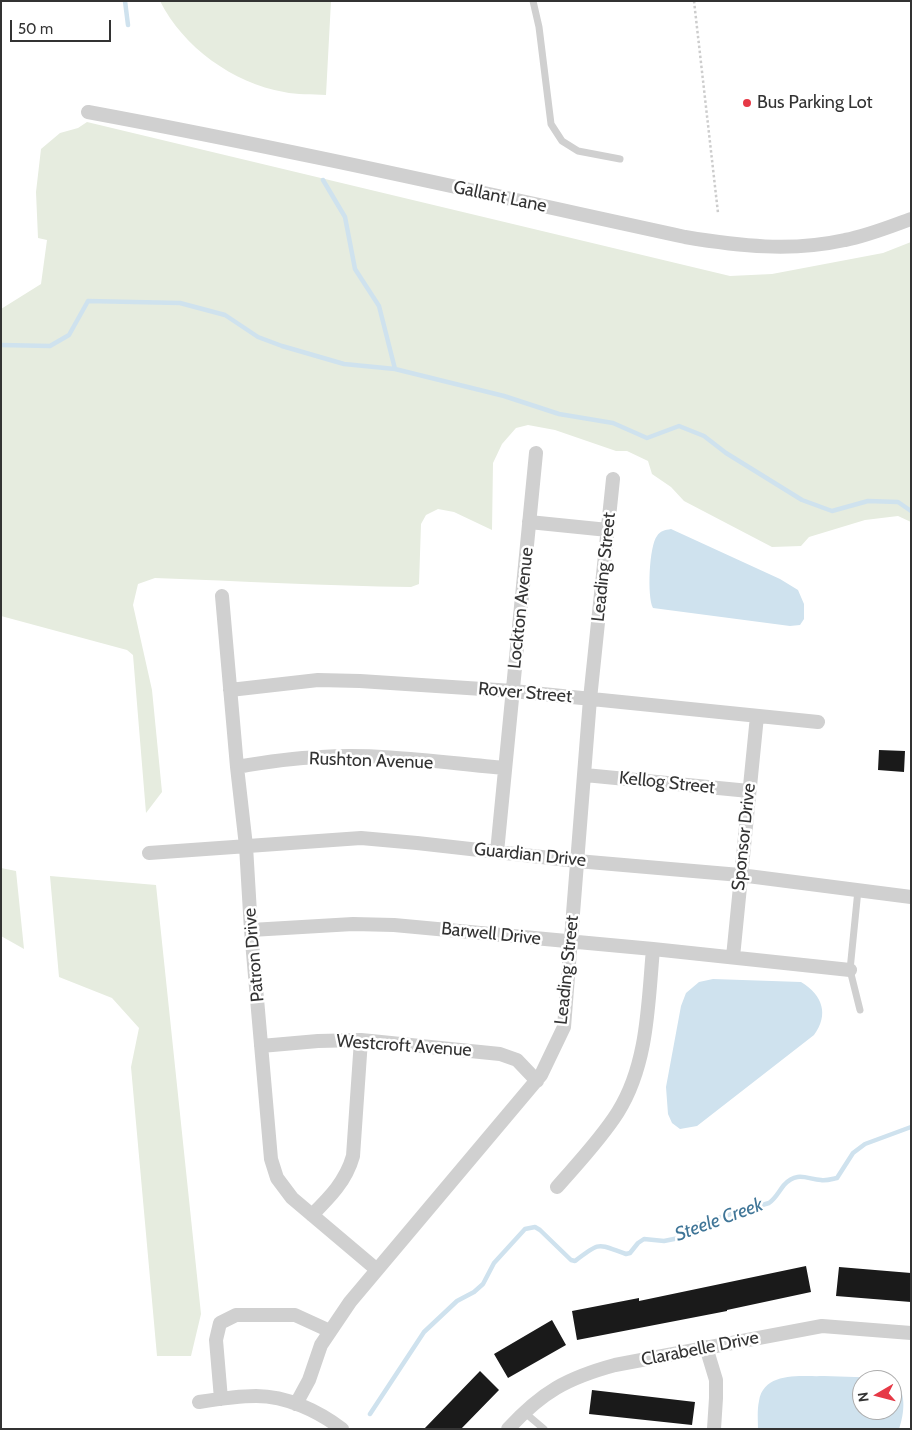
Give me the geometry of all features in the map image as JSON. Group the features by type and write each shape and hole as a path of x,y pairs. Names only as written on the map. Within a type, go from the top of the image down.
{"street":[{"name":"Gallant Lane","path":"88,112 365,167 685,237 736,245 789,247 828,244 862,236 911,219"},
{"name":"Lockton Avenue","path":"497,852 536,453"},
{"name":"Leading Street","path":"296,1404 309,1380 321,1345 350,1302 537,1081 552,1056 564,1027 590,699 613,479"},
{"path":"529,522 608,530"},
{"name":"Patron Drive","path":"222,596 246,846 251,930 271,1159 276,1178 292,1198 376,1269"},
{"name":"Rover Street","path":"230,690 318,680 360,681 513,691 818,722"},
{"name":"Sponsor Drive","path":"733,957 757,716"},
{"name":"Rushton Avenue","path":"237,767 258,763 332,756 382,757 505,768"},
{"name":"Kellog Street","path":"585,775 749,791"},
{"name":"Guardian Drive","path":"149,854 361,838 577,861 740,875 911,897"},
{"name":"Barwell Drive","path":"251,930 353,924 394,925 653,949 850,970"},
{"path":"557,1187 618,1113 629,1090 639,1062 646,1032 653,949"},
{"path":"312,1215 339,1185 351,1164 361,1040"},
{"name":"Westcroft Avenue","path":"261,1046 318,1041 361,1040 500,1054 517,1060 537,1081"},
{"path":"221,1399 216,1340 220,1324 236,1314 295,1316 330,1331"},
{"name":"Clarabelle Drive","path":"508,1429 524,1412 546,1394 565,1382 582,1374 615,1365 822,1326 911,1333"},
{"path":"706,1347 716,1380 714,1429"},
{"path":"199,1402 257,1396 273,1397 296,1404 326,1417 342,1429"}],"lane":[{"path":"533,1 539,26 550,124 562,141 578,151 620,159"},
{"path":"858,890 850,970 860,1010"},
{"path":"524,1412 544,1429"}],"path":[{"path":"694,1 718,213"}],"shaded area":[{"path":"160,1 331,1 326,95 284,92 246,80 228,71 196,48 170,18"},
{"path":"87,122 730,276 772,274 883,253 911,242 911,522 898,516 865,520 809,537 801,546 772,547 684,501 671,487 652,474 648,461 627,451 616,451 555,430 528,425 516,428 502,444 493,463 492,530 454,512 438,509 426,515 421,524 419,584 411,587 315,585 155,578 138,584 133,605 152,690 162,792 146,813 133,655 127,650 1,616 1,309 41,284 47,240 38,238 36,192 41,149 60,133 78,128"},
{"path":"1,868 16,871 24,949 1,936"},
{"path":"50,876 156,885 201,1314 191,1356 157,1356 131,1067 139,1028 112,998 59,977"}],"water":[{"path":"671,529 780,579 798,590 804,604 804,619 800,625 790,626 653,608 650,594 652,550 658,534"},
{"path":"713,979 801,982 819,999 822,1013 821,1020 819,1028 814,1035 697,1126 680,1129 672,1123 668,1114 666,1087 681,1006 686,993 699,982"},
{"path":"795,1376 852,1377 852,1420 901,1420 899,1429 758,1429 759,1401 762,1391 776,1380"},
{"path":"902,1393 903,1396 902,1417"}],"building":[{"path":"879,750 905,751 904,772 878,770"},
{"path":"806,1266 811,1292 727,1311 577,1340 572,1311 639,1298 639,1301"},
{"path":"839,1267 911,1273 911,1302 836,1296"},
{"path":"552,1320 566,1345 508,1378 494,1354"},
{"path":"480,1371 499,1390 461,1429 424,1429"},
{"path":"592,1390 695,1402 692,1425 589,1414"}],"waterway":[{"path":"125,1 128,25"},
{"path":"323,180 345,217 355,269 379,306 395,369"},
{"path":"1,345 50,346 69,335 88,301 180,303 225,315 258,337 282,346 344,364 395,369 504,396 559,414 613,423 647,438 679,426 704,436 726,453 802,500 832,511 868,501 898,502 911,511"},
{"name":"Steele Creek","path":"370,1414 424,1332 457,1301 474,1292 483,1284 494,1263 525,1229 535,1227 540,1230 571,1260 575,1261 599,1246 626,1254 630,1253 644,1239 664,1241 679,1238 694,1225 769,1203 776,1197 784,1185 793,1178 802,1177 825,1180 837,1178 853,1153 865,1144 911,1127"}],"place":[{"name":"Bus Parking Lot","path":"747,103"}]}
